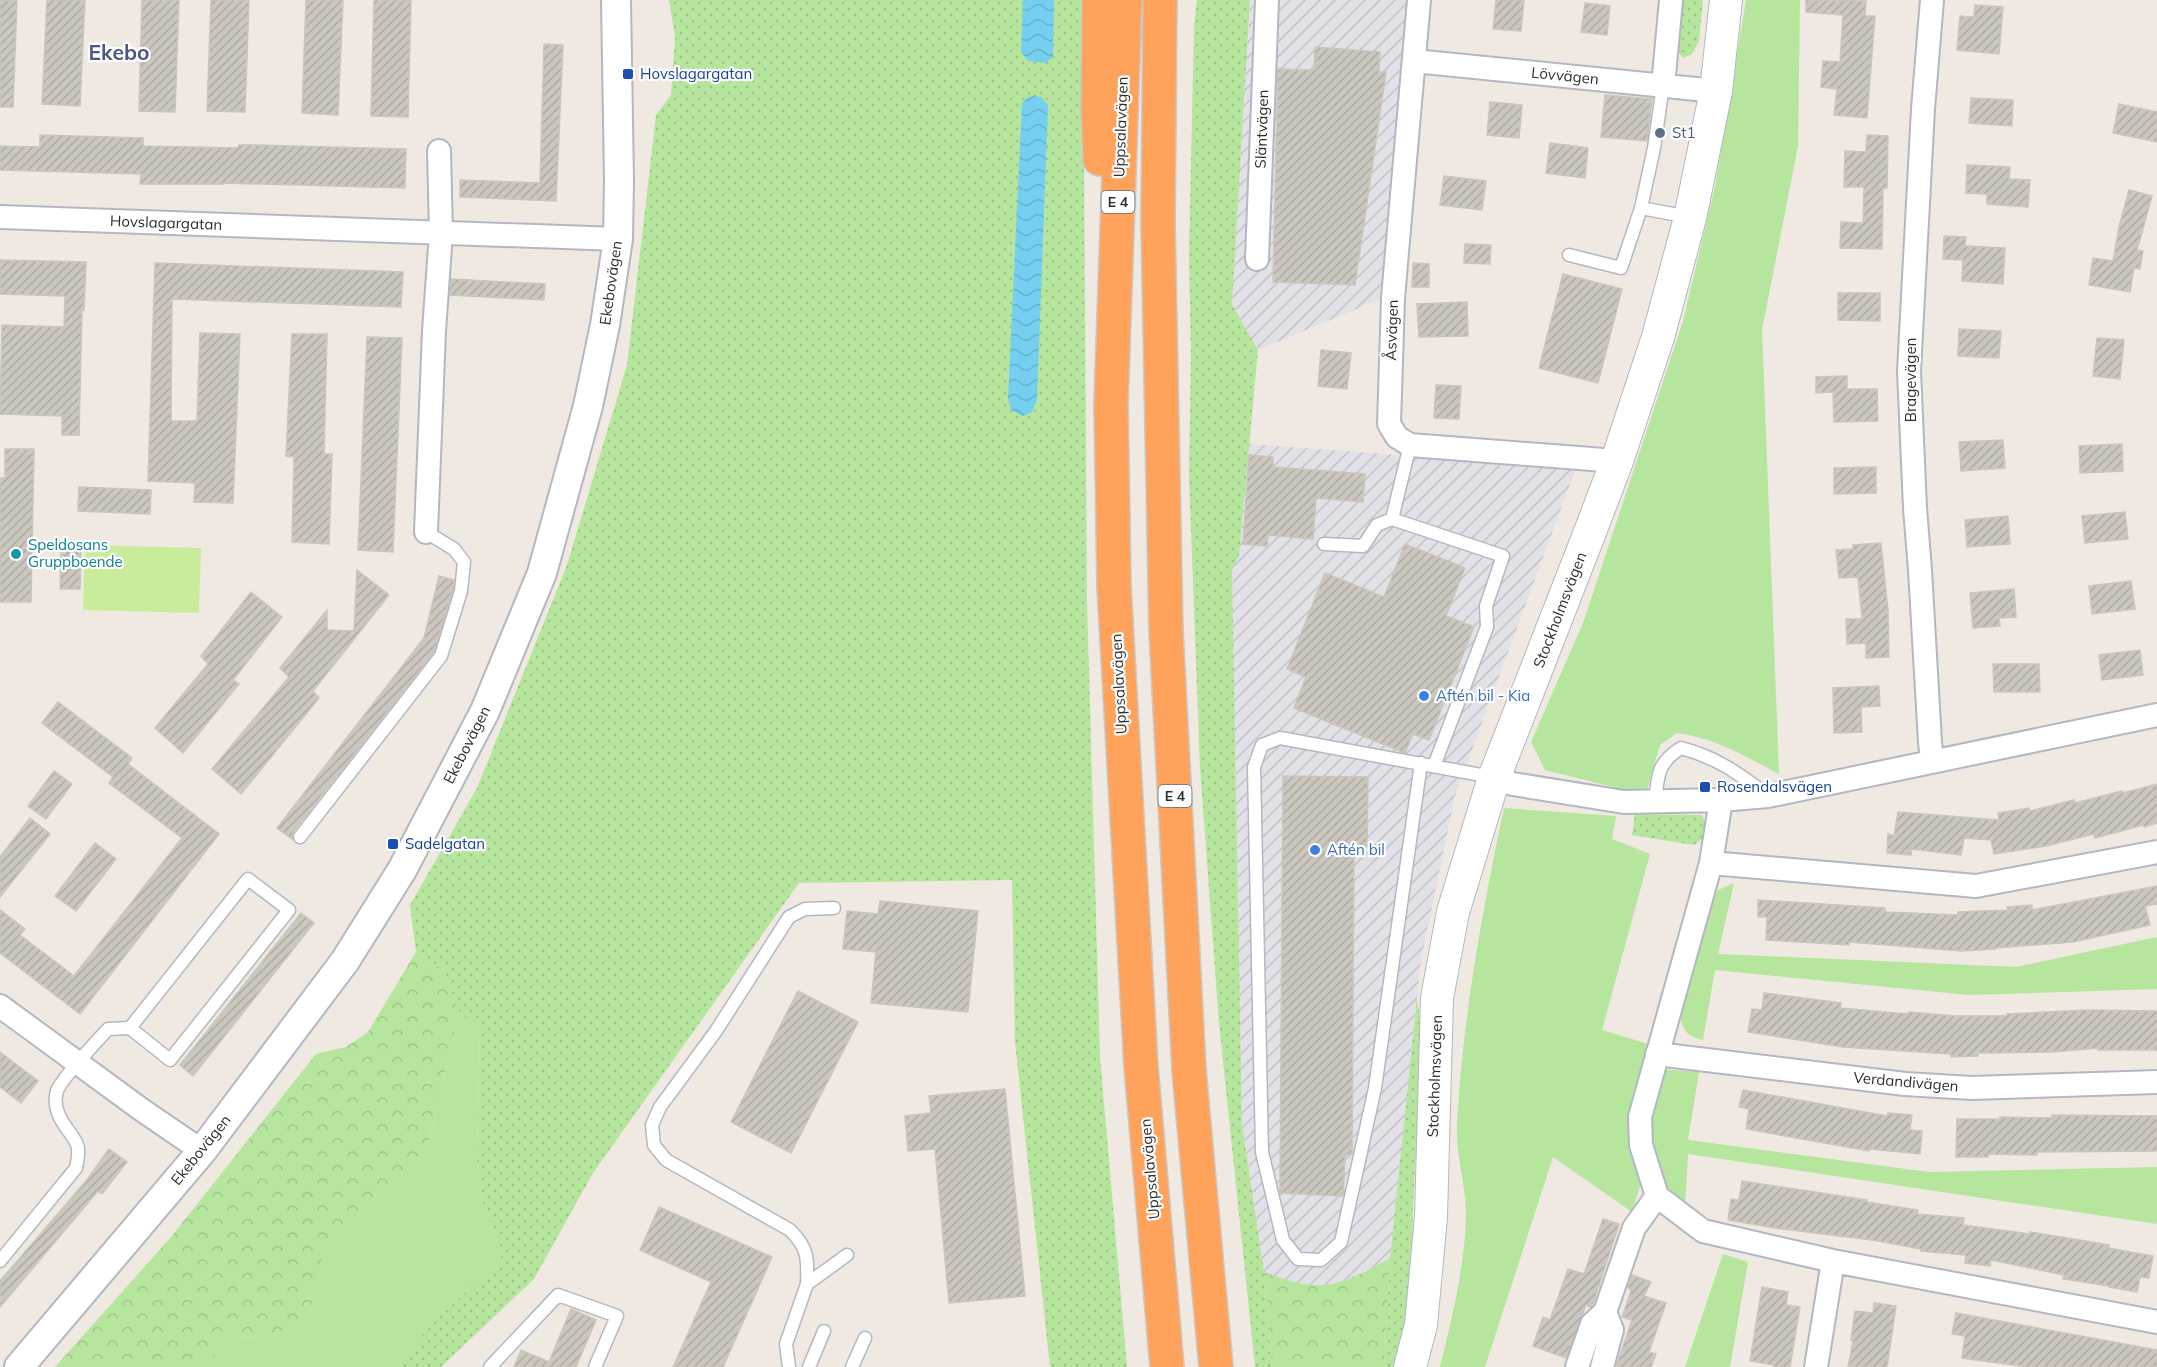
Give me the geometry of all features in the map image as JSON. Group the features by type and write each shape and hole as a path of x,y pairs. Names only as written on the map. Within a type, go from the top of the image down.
{"highway":[{"path":"1098,0 1098,111 1111,403"},
{"name":"Uppsalavägen","path":"1125,0 1111,403 1114,586 1141,1055 1167,1367"},
{"name":"E 4","path":"1160,0 1158,223 1166,631 1189,1070 1216,1367"},
{"path":"1158,223 1176,0"}],"main road":[{"name":"Stockholmsvägen","path":"1410,1367 1421,1325 1431,1217 1437,998 1454,912 1494,778 1617,461 1658,337 1690,218 1716,91 1726,0"}],"street":[{"name":"Ekebovägen","path":"18,1367 202,1151 345,961 402,870 485,711 542,573 588,406 605,325 618,239 616,0"},
{"name":"Släntvägen","path":"1257,259 1267,0"},
{"name":"Åsvägen","path":"1410,445 1397,437 1389,424 1393,298 1419,0"},
{"path":"1663,86 1671,0"},
{"name":"Bragevägen","path":"1932,0 1923,109 1909,371 1914,508 1932,761"},
{"name":"Lövvägen","path":"1414,61 1716,91"},
{"path":"426,532 441,233 439,151"},
{"name":"Hovslagargatan","path":"0,217 618,239"},
{"path":"1410,445 1617,461"},
{"path":"1494,778 1513,784 1624,802 1721,800 1768,796 2157,715"},
{"path":"1721,800 1711,863 1640,1117 1641,1144 1657,1196 1703,1231 1833,1262 2157,1322"},
{"path":"1711,863 1976,886 2157,852"},
{"path":"0,1006 202,1151"},
{"name":"Verdandivägen","path":"1657,1054 1905,1084 1971,1088 2157,1082"},
{"path":"1577,1367 1592,1324 1605,1312 1634,1228 1657,1196"},
{"path":"1816,1367 1833,1262"},
{"path":"1602,1367 1612,1330 1605,1312"}],"lane":[{"path":"1569,255 1621,268 1641,208 1654,148 1663,86"},
{"path":"1641,208 1690,218"},
{"path":"1392,519 1410,445"},
{"path":"1324,544 1363,546 1377,525 1392,519 1503,556 1486,606 1487,627 1434,766"},
{"path":"300,837 441,656 461,591 464,562 454,549 426,532"},
{"path":"1421,763 1375,1088 1341,1242 1322,1260 1298,1259 1283,1240 1262,1152 1254,767 1262,745 1280,738 1421,763 1494,778"},
{"path":"1655,802 1658,778 1666,758 1681,748 1703,754 1733,769 1768,796"},
{"path":"0,1261 76,1168 79,1153 75,1137 56,1111 57,1090 78,1063 108,1029 130,1028 170,1060 289,910 248,879 130,1028"},
{"path":"789,1367 786,1344 807,1284 808,1260 802,1242 790,1230 666,1160 654,1145 652,1125 660,1107 716,1031 789,917 805,909 834,908"},
{"path":"807,1284 847,1255"},
{"path":"490,1367 558,1295 617,1316 595,1367"},
{"path":"809,1367 825,1331"},
{"path":"852,1367 865,1338"}],"shaded area":[{"path":"1250,0 1415,0 1388,296 1258,350 1232,304"},
{"path":"1249,444 1576,468 1455,796 1421,959 1390,1258 1357,1277 1327,1286 1293,1283 1264,1272 1242,1124 1232,568 1239,555"}],"green space":[{"path":"669,0 1085,0 1087,603 1100,1057 1127,1367 1050,1367 1015,1042 1012,880 799,883 593,1173 534,1279 441,1367 397,1367 433,1322 499,1262 502,1253 483,1205 477,1161 480,1029 459,1012 444,970 416,952 410,905 477,788 567,565 627,365 656,115 671,95 675,37"},
{"path":"1197,0 1250,0 1232,304 1258,350 1239,556 1232,568 1242,1124 1264,1272 1272,1367 1255,1367 1219,1023 1200,768 1189,476 1191,355 1189,257 1194,26"},
{"path":"1681,0 1703,0 1699,41 1692,54 1683,58 1675,49"},
{"path":"1746,0 1800,0 1798,146 1762,330 1779,774 1717,743 1677,733 1660,745 1647,790 1621,789 1545,770 1531,742 1583,623 1683,321 1715,187"},
{"path":"85,545 201,548 199,613 83,610"},
{"path":"1504,808 1616,816 1612,839 1650,854 1602,1030 1648,1044 1630,1110 1632,1152 1641,1183 1632,1212 1553,1157 1485,1367 1440,1367 1457,1292 1465,1233 1466,1203 1457,1135 1464,1043 1481,925"},
{"path":"1635,814 1702,815 1707,826 1704,838 1694,845 1632,835"},
{"path":"1734,883 1718,954 2016,967 2157,937 2157,989 1969,995 1715,970 1703,1040 1688,1033 1680,1018 1710,905 1718,890"},
{"path":"416,952 444,970 459,1012 426,1154 379,1194 324,1253 308,1323 264,1337 229,1338 206,1367 55,1367 171,1237 316,1054 346,1047 368,1032"},
{"path":"1417,997 1422,1035 1412,1273 1404,1336 1396,1367 1384,1367 1390,1258"},
{"path":"459,1012 480,1029 477,1161 483,1205 502,1253 499,1262 433,1322 397,1367 206,1367 229,1338 264,1337 308,1323 324,1253 379,1194 426,1154"},
{"path":"1660,1069 1699,1072 1688,1140 1929,1172 2157,1167 2157,1224 1688,1154 1685,1207 1656,1171 1652,1157 1651,1125"},
{"path":"1723,1254 1748,1262 1730,1367 1685,1367"},
{"path":"1390,1258 1384,1367 1272,1367 1264,1272 1300,1283 1328,1284 1356,1276"}],"water":[{"path":"1023,0 1054,0 1053,56 1046,63 1028,61 1021,52"},
{"path":"1035,95 1042,98 1048,105 1037,400 1032,412 1023,416 1011,410 1008,399 1022,103"}],"building":[{"path":"0,0 17,0 13,107 0,107"},
{"path":"47,0 85,0 80,106 42,104"},
{"path":"142,0 179,0 175,112 139,111"},
{"path":"211,0 249,0 245,112 207,111"},
{"path":"306,0 343,0 338,115 302,113"},
{"path":"374,0 411,0 408,117 371,116"},
{"path":"1496,0 1524,0 1521,31 1493,29"},
{"path":"1806,0 1866,1 1865,16 1875,16 1867,118 1834,115 1837,89 1821,87 1823,61 1840,62 1843,15 1806,12"},
{"path":"1585,3 1610,6 1607,35 1581,32"},
{"path":"1975,5 2003,7 1999,54 1957,50 1960,16 1974,17"},
{"path":"544,44 563,45 556,201 460,197 460,180 540,183"},
{"path":"1315,47 1380,52 1379,72 1386,72 1355,285 1273,282 1278,69 1314,70"},
{"path":"1605,95 1652,99 1647,141 1601,137"},
{"path":"1971,98 2013,100 2012,126 1969,123"},
{"path":"1490,102 1522,105 1519,138 1487,135"},
{"path":"2119,104 2157,112 2157,142 2113,133"},
{"path":"40,135 143,138 143,146 238,148 239,145 254,145 406,149 405,188 224,183 140,184 141,174 0,170 0,146 40,147"},
{"path":"1867,135 1888,136 1887,188 1883,188 1882,249 1840,248 1841,222 1863,223 1864,187 1844,187 1845,151 1866,152"},
{"path":"1550,143 1588,148 1585,178 1546,173"},
{"path":"1967,165 2010,167 2009,179 2030,180 2028,207 1987,204 1987,194 1966,193"},
{"path":"1444,176 1486,181 1482,210 1440,205"},
{"path":"2129,190 2152,196 2137,250 2143,251 2140,269 2134,268 2130,292 2089,285 2093,258 2113,261"},
{"path":"1944,236 1966,237 1965,246 2005,248 2003,284 1962,281 1963,260 1943,259"},
{"path":"1465,244 1491,245 1490,264 1464,263"},
{"path":"0,260 86,262 84,310 82,310 79,435 62,435 62,416 0,414 2,325 64,327 65,296 0,294"},
{"path":"155,263 403,272 401,307 172,299 171,421 197,421 200,333 240,334 233,503 194,502 195,483 148,481"},
{"path":"1413,263 1429,264 1429,287 1412,287"},
{"path":"1563,274 1622,289 1598,383 1539,368"},
{"path":"451,279 545,284 544,300 450,295"},
{"path":"1838,293 1880,293 1880,321 1838,320"},
{"path":"1467,302 1468,336 1419,337 1417,304"},
{"path":"1959,329 2001,331 1999,358 1958,356"},
{"path":"292,334 327,334 324,454 332,454 329,544 292,542 294,457 286,456"},
{"path":"367,337 402,338 393,552 358,550"},
{"path":"2097,338 2124,340 2120,379 2093,376"},
{"path":"1321,350 1351,353 1347,389 1318,386"},
{"path":"1847,376 1847,389 1877,389 1878,421 1834,422 1833,392 1816,393 1816,377"},
{"path":"1436,385 1461,386 1459,419 1434,418"},
{"path":"2003,440 2005,468 1961,471 1959,442"},
{"path":"2122,444 2123,471 2080,473 2079,446"},
{"name":"Speldosans Gruppboende","path":"5,449 34,449 31,602 0,602 0,478 5,478"},
{"path":"1249,455 1273,457 1273,467 1365,474 1363,502 1316,498 1313,539 1268,535 1267,546 1243,544"},
{"path":"1876,467 1876,493 1834,494 1834,468"},
{"path":"79,487 151,490 150,514 78,511"},
{"path":"2125,512 2128,539 2085,543 2082,516"},
{"path":"2008,516 2010,544 1967,547 1965,520"},
{"path":"1881,543 1888,611 1889,657 1866,658 1866,643 1847,644 1846,619 1862,619 1858,577 1839,578 1836,550 1853,549 1853,545"},
{"path":"1405,544 1465,568 1446,616 1474,627 1429,740 1413,734 1405,753 1294,708 1306,677 1287,669 1325,573 1384,597"},
{"path":"61,550 81,550 80,589 60,589"},
{"path":"357,570 389,595 313,691 319,698 241,794 212,769 289,677 280,668 327,610 327,630 354,631"},
{"path":"439,576 454,580 434,652 293,832 292,839 277,828 424,638"},
{"path":"2131,581 2135,609 2092,614 2089,586"},
{"path":"2014,589 2016,617 1999,618 2000,626 1973,628 1970,593"},
{"path":"251,592 282,617 233,680 239,684 183,753 155,728 208,664 201,656"},
{"path":"2140,650 2143,675 2102,680 2099,655"},
{"path":"1993,664 2039,664 2040,692 1994,692"},
{"path":"1879,686 1880,706 1861,707 1862,732 1834,733 1833,688"},
{"path":"58,702 132,758 128,764 219,834 80,1014 0,953 0,910 25,929 20,935 74,976 182,838 109,783 113,777 42,723"},
{"path":"54,771 72,784 46,819 28,806"},
{"path":"1283,776 1368,777 1367,847 1354,847 1352,1154 1345,1155 1343,1196 1280,1193"},
{"path":"2157,784 2157,823 2144,827 2143,825 2095,838 2094,834 2046,846 1994,854 1991,840 1964,838 1961,855 1911,849 1911,855 1887,853 1888,834 1894,836 1898,812 1999,820 1998,813 2029,808 2030,811 2074,800 2075,803"},
{"path":"30,818 50,834 0,897 0,857"},
{"path":"95,843 116,859 76,911 55,896"},
{"path":"2157,886 2157,904 2145,906 2150,925 2073,942 1995,949 1962,951 1849,942 1849,945 1766,940 1767,917 1758,917 1758,900 1885,908 1885,912 1958,915 1958,912 2008,910 2007,907 2032,905 2032,910"},
{"path":"880,901 978,911 968,1012 871,1003 876,952 843,949 847,911 878,914"},
{"path":"301,913 314,923 193,1076 180,1065"},
{"path":"798,991 858,1022 791,1153 731,1122"},
{"path":"1764,993 1841,1003 1840,1008 1908,1014 1909,1012 1955,1016 2007,1016 2007,1014 2087,1010 2157,1011 2157,1050 2098,1050 2098,1048 2052,1052 1978,1053 1978,1056 1951,1057 1951,1054 1843,1047 1748,1032 1752,1009 1762,1010"},
{"path":"0,1052 38,1081 21,1103 0,1087"},
{"path":"1005,1089 1025,1296 949,1303 935,1149 908,1151 905,1116 931,1113 929,1096"},
{"path":"1743,1090 1887,1116 1888,1113 1912,1115 1910,1130 1922,1131 1920,1154 1870,1149 1869,1151 1746,1129 1749,1109 1739,1107"},
{"path":"2052,1115 2157,1116 2157,1151 2037,1152 2037,1155 1988,1154 1988,1157 1956,1157 1957,1119 2052,1118"},
{"path":"109,1149 127,1162 102,1194 98,1191 0,1307 0,1281 86,1181"},
{"path":"1742,1181 1867,1200 1867,1202 1918,1210 1917,1214 1964,1218 1963,1225 2030,1234 2030,1232 2109,1245 2109,1248 2153,1256 2149,1278 2140,1277 2137,1292 2063,1279 2064,1275 1991,1260 1990,1266 1965,1263 1966,1255 1921,1251 1921,1249 1872,1240 1728,1220 1731,1199 1739,1200"},
{"path":"659,1207 772,1257 723,1367 673,1367 711,1282 640,1250"},
{"path":"1603,1219 1619,1224 1593,1304 1591,1307 1586,1305 1566,1358 1533,1346 1543,1317 1550,1320 1568,1269 1584,1274"},
{"path":"1632,1275 1651,1282 1644,1296 1666,1303 1649,1352 1656,1354 1651,1367 1616,1367 1632,1320 1622,1317 1631,1291 1628,1287"},
{"path":"1762,1287 1788,1292 1786,1305 1800,1307 1790,1367 1773,1367 1774,1365 1750,1361"},
{"path":"1874,1303 1896,1306 1887,1367 1848,1367 1855,1311 1873,1313"},
{"path":"571,1309 596,1320 576,1367 514,1367 521,1350 549,1362"},
{"path":"1956,1313 2157,1350 2157,1367 2028,1367 1962,1358 1965,1336 1952,1334"}],"place":[{"name":"Hovslagargatan","path":"628,74"},
{"name":"St1","path":"1660,133"},
{"name":"Speldosans Gruppboende","path":"16,554"},
{"name":"Aftén bil - Kia","path":"1424,696"},
{"name":"Rosendalsvägen","path":"1705,787"},
{"name":"Sadelgatan","path":"393,844"},
{"name":"Aftén bil","path":"1315,850"}],"district":[{"name":"Ekebo","path":"119,53"}]}
